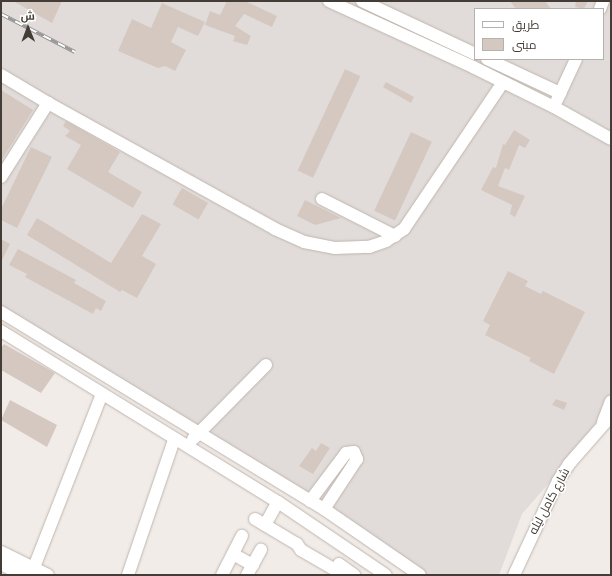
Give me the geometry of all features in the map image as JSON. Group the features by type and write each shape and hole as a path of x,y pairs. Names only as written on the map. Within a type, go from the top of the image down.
{"street":[{"path":"329,1 554,106 611,139"},
{"path":"362,1 474,54"},
{"path":"489,60 560,93"},
{"path":"554,106 576,60"},
{"path":"1,75 48,103 289,237 319,246 360,248 378,245 395,236 410,223 503,82"},
{"path":"1,177 48,103"},
{"path":"322,199 395,236"},
{"path":"2,316 77,359 197,434 324,509 420,575"},
{"path":"1,331 174,440 283,506 386,575"},
{"path":"68,373 77,359"},
{"path":"186,447 197,434 266,365"},
{"path":"32,572 100,393 109,379"},
{"name":"شارع كامل ليله","path":"514,575 558,481 568,464 606,427 611,401"},
{"name":"شارع كامل ليله","path":"520,575 567,477 606,427 611,416"},
{"path":"128,575 174,440"},
{"path":"310,501 346,452 354,452 357,459 324,509"},
{"path":"251,486 260,471"},
{"path":"298,494 260,522 297,544 301,550 344,575"},
{"path":"222,575 242,536"},
{"path":"297,544 304,544 349,569 354,575"},
{"path":"233,554 250,570 262,550"},
{"path":"1,552 32,572 48,575"},
{"path":"1,564 23,575"}],"shaded area":[{"path":"1,1 611,1 611,412 522,514 499,575 420,575 1,312"}],"building":[{"path":"13,1 62,1 52,23"},
{"path":"227,1 245,1 277,16 272,27 244,14 235,26 251,36 247,45 233,41 235,36 205,25 210,11 220,15"},
{"path":"510,1 545,1 550,8 515,8"},
{"path":"576,1 588,1 584,8 575,7"},
{"path":"162,3 205,22 198,36 178,27 171,42 186,50 175,71 165,66 158,68 118,51 132,19 151,28"},
{"path":"345,69 360,76 313,178 298,171"},
{"path":"386,82 414,97 411,103 383,87"},
{"path":"1,90 33,110 1,161"},
{"path":"66,121 120,152 108,172 142,192 133,208 67,169 81,145 65,136 70,131 63,126"},
{"path":"514,130 530,140 525,148 519,145 509,170 505,168 498,186 525,196 515,217 510,214 512,205 481,190 493,167 496,168 503,144 505,145"},
{"path":"411,132 432,142 395,221 374,211"},
{"path":"31,147 52,157 17,228 1,220 1,209"},
{"path":"182,188 208,203 198,219 172,204"},
{"path":"305,200 341,218 315,225 297,216"},
{"path":"142,214 161,224 142,256 156,264 137,298 122,290 120,292 27,235 37,218 111,263"},
{"path":"1,239 10,244 1,262"},
{"path":"18,249 76,280 74,283 106,301 101,311 96,308 93,314 25,277 27,274 9,265"},
{"path":"508,271 528,281 525,286 541,294 543,291 585,312 554,374 529,361 531,358 485,335 490,325 483,321"},
{"path":"4,344 55,373 41,393 1,370 1,348"},
{"path":"556,399 567,403 564,410 552,405"},
{"path":"10,400 57,425 47,447 1,420"},
{"path":"321,443 330,448 313,474 299,466 312,448 316,451"}],"railway":[{"path":"1,14 75,52"}]}
